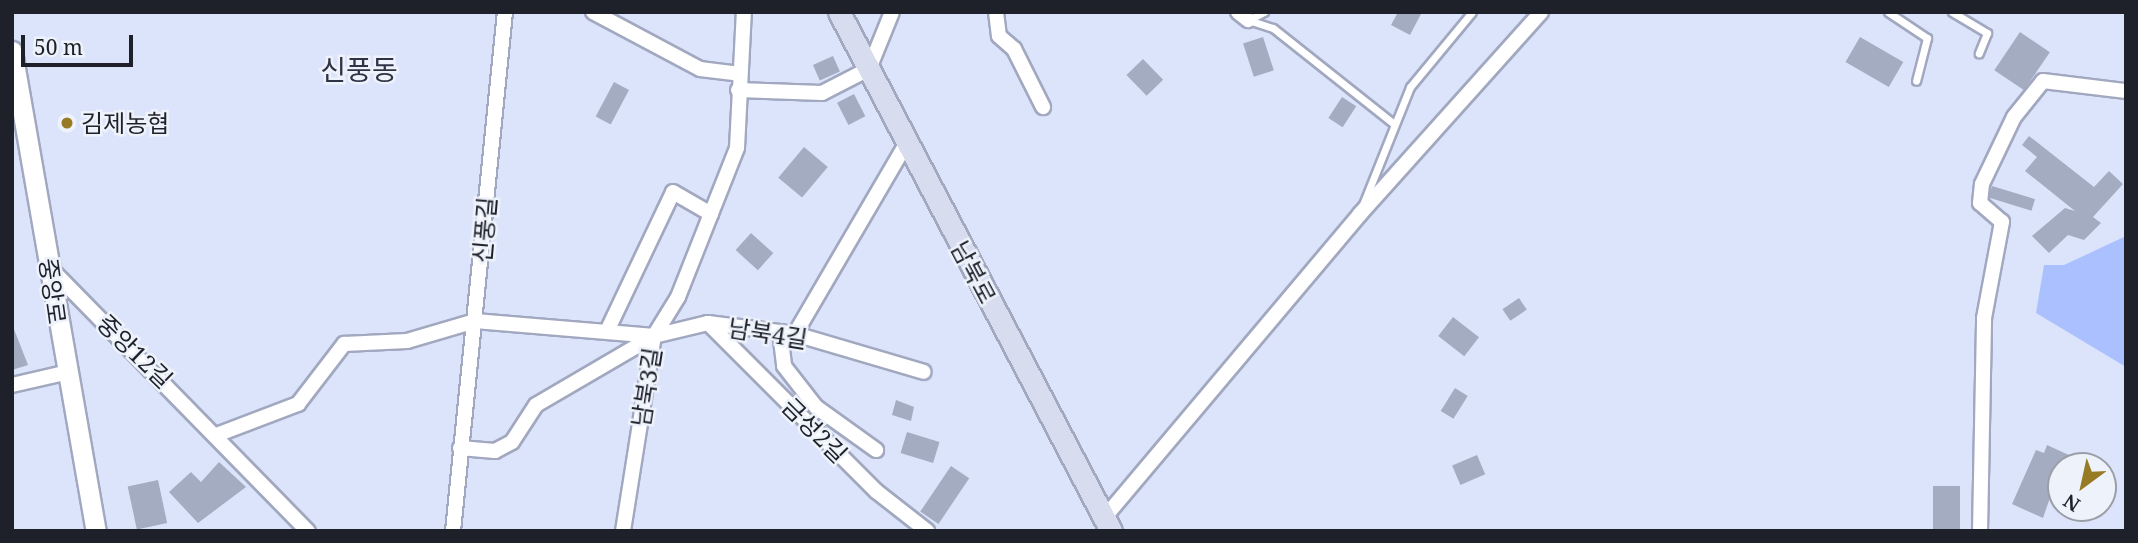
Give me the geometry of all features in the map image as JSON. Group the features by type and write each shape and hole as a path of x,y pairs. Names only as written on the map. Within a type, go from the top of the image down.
{"main road":[{"name":"남북로","path":"839,12 1108,524"}],"street":[{"name":"신풍길","path":"453,531 505,12"},
{"path":"593,12 700,69 738,74"},
{"name":"남북3길","path":"624,531 654,336 678,296 737,148 738,74 744,12"},
{"path":"738,90 822,93 869,69 892,12"},
{"path":"996,12 999,36 1014,49 1043,107"},
{"path":"1108,524 1360,214 1541,12"},
{"name":"중앙로","path":"12,51 16,91 51,269 64,373 96,531"},
{"path":"1980,531 1984,318 2002,222 1980,202 1982,184 2014,117 2043,81 2126,91"},
{"path":"795,334 906,144"},
{"path":"609,327 673,192 710,214"},
{"name":"중앙12길","path":"51,269 219,434 308,531"},
{"name":"남북4길","path":"475,321 562,332 609,327 654,336 708,323 795,334 924,372"},
{"path":"219,434 298,404 344,344 407,341 475,321"},
{"name":"금성2길","path":"708,323 876,491 927,531"},
{"path":"779,332 784,366 816,407 876,450"},
{"path":"460,448 495,451 512,442 536,405 654,336"},
{"path":"12,385 64,373"}],"lane":[{"path":"1243,16 1264,12"},
{"path":"1360,214 1410,87 1472,12"},
{"path":"1888,12 1927,38 1916,81"},
{"path":"1952,12 1987,33 1979,53"},
{"path":"1243,16 1273,28 1394,124"}],"shaded area":[{"path":"2126,236 2126,367 2036,313 2044,265 2064,265"}],"building":[{"path":"1398,12 1422,12 1410,35 1391,25"},
{"path":"2020,32 2050,52 2024,90 1994,70"},
{"path":"1263,37 1274,70 1254,77 1243,43"},
{"path":"1860,37 1903,62 1889,87 1846,62"},
{"path":"833,56 840,72 820,80 813,65"},
{"path":"1143,59 1163,80 1147,96 1126,75"},
{"path":"614,82 629,90 611,124 596,116"},
{"path":"854,94 865,116 848,125 837,103"},
{"path":"1342,97 1356,106 1343,127 1328,118"},
{"path":"2029,136 2094,187 2109,171 2123,184 2093,217 2101,223 2084,240 2068,235 2049,253 2032,236 2065,208 2075,211 2025,171 2037,157 2022,145"},
{"path":"804,147 828,167 802,198 778,178"},
{"path":"1992,186 2035,199 2032,211 1988,197"},
{"path":"751,233 773,253 758,270 736,250"},
{"path":"1519,298 1527,310 1510,321 1502,309"},
{"path":"1453,317 1479,337 1464,356 1438,336"},
{"path":"12,324 28,365 12,370"},
{"path":"1455,388 1468,396 1453,419 1441,411"},
{"path":"896,400 914,407 911,421 892,415"},
{"path":"907,432 940,442 933,463 901,453"},
{"path":"2047,445 2062,452 2047,452 2047,506 2043,518 2012,504 2036,450 2044,453"},
{"path":"1477,455 1485,474 1460,485 1452,466"},
{"path":"219,462 246,487 198,523 169,492 191,472 201,482"},
{"path":"951,466 969,478 938,524 920,512"},
{"path":"158,480 167,523 137,529 128,486"},
{"path":"1933,486 1960,486 1960,531 1933,531"}],"place":[{"name":"김제농협","path":"67,123"}],"district":[{"name":"신풍동","path":"359,69"}]}
